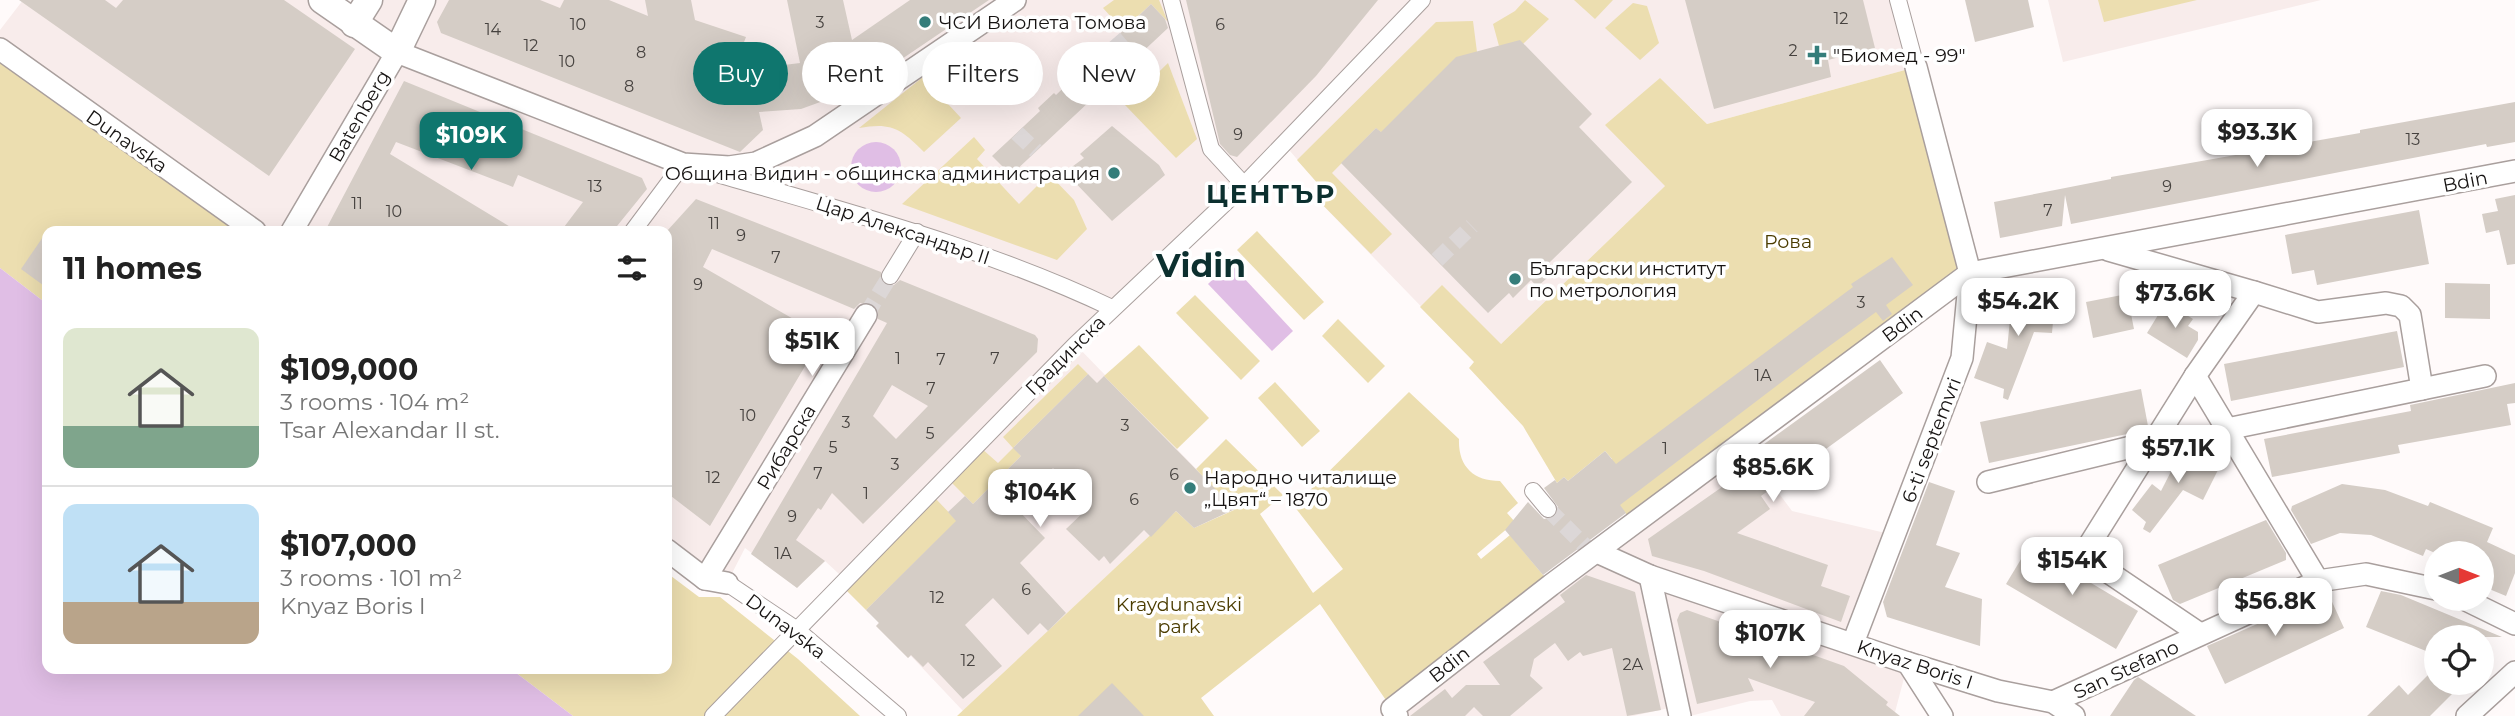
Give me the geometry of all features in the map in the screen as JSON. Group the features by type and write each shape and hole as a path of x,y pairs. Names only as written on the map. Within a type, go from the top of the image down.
{"street":[{"path":"322,0 397,52 687,165 729,167 756,163 815,136 1015,0"},
{"path":"354,24 369,0"},
{"name":"Batenberg","path":"295,226 397,52 422,0"},
{"path":"1171,0 1211,149 1244,185"},
{"name":"Градинска","path":"713,716 1112,308 1244,185 1422,0"},
{"path":"1898,0 1916,67"},
{"name":"Dunavska","path":"0,49 248,226"},
{"name":"6-ti septemvri","path":"1853,643 1962,358 1970,273 1916,67"},
{"path":"637,226 687,165"},
{"name":"Цар Александър II","path":"687,165 917,232 1054,280 1112,308"},
{"name":"Bdin","path":"1394,712 1592,551 1970,273 2515,171"},
{"path":"890,276 917,232"},
{"path":"2105,249 2318,312 2386,303 2401,306 2410,315 2422,389"},
{"path":"2200,634 2083,555 2195,376 2254,292"},
{"name":"Рибарска","path":"705,579 866,315"},
{"path":"2195,376 2318,581"},
{"path":"2227,429 2485,376"},
{"path":"1988,482 2156,441"},
{"path":"1533,491 1548,509"},
{"name":"Knyaz Boris I","path":"1592,551 1650,576 1908,663 1998,691 2053,702 2074,716"},
{"name":"Dunavska","path":"672,555 705,579 727,583 797,630 898,716"},
{"name":"San Stefano","path":"2053,702 2318,581 2366,574 2424,586"},
{"path":"1650,576 1680,716"},
{"path":"2488,611 2515,624"},
{"path":"1908,663 1942,716"},
{"path":"2467,716 2515,672"}],"shaded area":[{"path":"23,0 322,0 354,23 369,0 1898,0 1916,67 1707,124 1690,107 1665,186 1501,344 1475,362 1312,194 1320,186 1284,144 1075,344 1235,509 1194,528 1176,511 963,711 911,656 908,658 876,626 879,622 846,590 851,585 825,561 796,587 745,548 727,583 672,553 672,226 248,226 0,49 0,30"},
{"path":"2048,0 2321,0 2063,62"},
{"path":"876,142 894,149 901,167 894,185 876,192 858,185 851,167 858,149"},
{"path":"1230,263 1293,331 1272,351 1208,284"},
{"path":"0,268 42,300 42,674 518,674 573,716 0,716"},
{"path":"1742,444 1792,511 1894,535 1853,643 1908,663 1894,716 1781,716 1772,700 1750,701 1690,716 1678,706 1633,716 1381,716"}],"green space":[{"path":"1114,0 1159,0 1168,22 1151,4 1123,30 1103,8"},
{"path":"1525,0 1549,19 1523,44 1499,46 1493,24 1515,11"},
{"path":"1574,0 1613,0 1595,19"},
{"path":"2098,0 2197,0 2104,22"},
{"path":"1633,3 1647,6 1659,43 1640,60 1605,28"},
{"path":"1473,21 1477,52 1382,133 1376,128 1332,173 1392,234 1371,254 1312,194 1320,186 1297,160 1436,22"},
{"path":"0,49 248,226 42,226 42,300 0,268"},
{"path":"1168,63 1197,139 1176,158 1125,105 1160,105 1160,71"},
{"name":"Рова","path":"1916,67 1970,273 1593,543 1627,515 1594,474 1612,459 1605,451 1568,481 1564,477 1557,483 1523,426 1469,368 1474,362 1420,307 1442,285 1501,344 1665,186 1605,125 1660,78 1707,124"},
{"path":"922,78 922,105 949,105 961,118 924,152 895,129 880,126 859,128 888,105 908,105 908,89"},
{"path":"974,137 985,150 977,159 1019,204 1049,174 1074,200 1087,229 1057,260 902,204"},
{"path":"1257,231 1324,302 1304,320 1237,250"},
{"path":"1195,295 1260,361 1241,380 1176,313"},
{"path":"1338,319 1385,366 1368,383 1322,336"},
{"path":"1139,345 1209,418 1177,449 1104,376"},
{"path":"1078,364 1088,374 1014,447 1021,456 973,504 950,481 981,448 998,463 1013,448 1003,437"},
{"path":"1275,382 1320,431 1302,447 1258,398"},
{"name":"Kraydunavski park","path":"1409,392 1459,439 1461,457 1469,470 1482,478 1500,481 1518,503 1507,513 1515,522 1477,554 1481,559 1510,535 1548,581 1392,709 1320,604 1201,698 1214,716 957,716 1176,511 1194,528 1234,510 1196,469 1226,439 1283,495 1260,514 1313,593 1343,569 1294,506"},
{"path":"935,498 957,521 866,610 846,590"},
{"path":"672,577 699,597 720,597 798,659 860,716 573,716 518,674 672,674"}],"building":[{"path":"19,0 105,0 116,8 123,0 284,0 355,49 269,176"},
{"path":"449,0 540,0 560,8 564,0 609,0 648,16 645,0 691,0 695,20 746,37 744,42 693,42 693,105 788,105 788,64 800,63 787,0 843,0 852,40 910,0 989,0 927,42 922,42 922,45 908,55 908,42 802,42 802,105 812,105 801,109 759,112 763,130 740,152 441,33 437,22"},
{"path":"1186,0 1378,0 1316,76 1237,157 1230,155 1220,144"},
{"path":"1685,0 1863,0 1875,48 1828,60 1831,77 1714,109"},
{"path":"1965,0 2028,0 2034,27 1975,42"},
{"path":"1151,4 1165,19 1168,28 1153,42 1111,42"},
{"path":"1520,40 1592,114 1579,127 1632,182 1549,263 1556,270 1537,287 1531,280 1513,298 1509,293 1488,313 1341,163 1376,128 1381,132 1456,57"},
{"path":"404,81 642,178 647,189 617,226 565,226 583,202 518,175 513,187 396,142 390,154 509,226 328,226"},
{"path":"1054,93 1057,105 1086,105 1011,175 992,156 1040,111 1038,108"},
{"path":"2515,102 2515,142 2487,147 2486,144 2071,224 2065,195 2062,226 2000,238 1994,202 2111,177 2360,133 2360,130"},
{"name":"Община Видин - общинска администрация","path":"1112,126 1159,165 1165,175 1112,221 1065,172 1084,158 1080,154"},
{"path":"2515,195 2515,264 2507,265 2499,230 2486,233 2482,214 2498,211 2495,199"},
{"path":"696,199 881,272 881,280 885,285 894,285 900,280 1035,335 1038,339 1037,352 863,524 832,493 796,540 825,561 797,588 751,554 887,323 878,319 878,309 872,304 860,303 854,309 712,249 703,267 823,336 710,526 672,497 672,226","holes":["892,385 928,406 896,439 873,416"]},
{"path":"2419,210 2429,264 2317,285 2314,270 2292,274 2285,235"},
{"path":"42,238 42,284 21,269"},
{"path":"1892,257 1913,285 1886,305 1892,314 1883,321 1876,312 1813,358 1620,505 1626,513 1543,575 1505,530 1528,502 1544,519 1554,517 1558,507 1544,488 1564,477 1568,481 1605,451 1616,464 1853,287 1851,284"},
{"path":"2445,283 2490,284 2490,319 2445,318"},
{"path":"2034,286 2056,288 2052,333 2034,332 2008,400 2003,398 2004,389 1974,378 1987,342 2007,349 2013,291 2033,292"},
{"path":"2127,294 2134,329 2093,338 2086,302"},
{"path":"2166,302 2193,319 2188,326 2198,332 2198,340 2187,358 2147,333"},
{"path":"2397,331 2404,367 2231,401 2224,364"},
{"path":"1880,360 1903,393 1761,496 1770,509 1737,533 1828,565 1821,586 1850,596 1841,622 1704,571 1652,556 1648,539 1722,487 1716,479"},
{"path":"1088,374 1097,383 1104,376 1235,509 1194,528 1176,511 1151,537 1144,530 1110,564 1104,556 1099,561 1066,529 1090,506 1053,468 1044,478 1041,476 1013,505 1045,538 1020,563 1066,613 1048,631 1040,623 1028,635 993,598 965,625 1002,666 963,699 928,662 923,667 911,655 908,658 876,626 879,623 866,610 956,521 948,512 965,496 973,504 1021,456 1013,448"},
{"path":"2515,383 2515,403 2507,404 2511,425 2398,445 2400,453 2272,477 2264,439 2411,411 2410,405"},
{"path":"2141,389 2148,426 2146,430 1989,463 1980,422"},
{"path":"2185,444 2222,462 2203,500 2183,490 2150,533 2143,529 2146,522 2132,510 2152,484 2161,491"},
{"path":"1929,482 1955,491 1936,545 1960,553 1945,587 1982,599 1980,646 1887,617 1883,602"},
{"path":"2342,484 2385,490 2428,506 2430,502 2493,528 2487,541 2424,541 2423,556 2371,535 2340,533 2311,544 2291,510 2292,506"},
{"path":"2266,520 2286,553 2286,560 2180,604 2173,600 2158,565"},
{"path":"2494,545 2515,555 2515,573 2506,596 2494,591"},
{"path":"2029,546 2138,611 2116,649 2006,584"},
{"path":"1586,575 1635,592 1661,710 1627,716 1612,648 1583,656 1580,652 1568,661 1555,643 1534,659 1530,676 1543,688 1510,716 1483,716 1474,707 1465,716 1410,716 1445,689 1452,698 1466,685 1500,685 1483,662 1565,602 1560,595"},
{"path":"2381,591 2401,595 2424,605 2424,611 2439,611 2473,625 2424,625 2424,650 2366,627"},
{"path":"2328,593 2344,628 2225,684 2207,646"},
{"path":"1687,610 1844,666 1888,702 1886,705 1900,716 1804,716 1815,702 1748,678 1754,691 1697,704 1677,620 1680,613"},
{"path":"2138,677 2196,716 2110,716"},
{"path":"2424,679 2424,695 2451,695 2430,716 2367,716 2399,685 2408,695"},
{"path":"1112,683 1144,716 1078,716"}],"tunnel":[{"path":"1114,38 1117,42"},
{"path":"1017,133 1036,151"},
{"path":"1437,260 1472,226"},
{"path":"866,315 890,276"},
{"path":"1548,509 1586,547"}],"place":[{"name":"ЧСИ Виолета Томова","path":"925,22"},
{"name":"\"Биомед - 99\"","path":"1817,55"},
{"name":"Община Видин - общинска администрация","path":"1114,173"},
{"name":"Български институт по метрология","path":"1515,279"},
{"name":"Народно читалище „Цвят“ – 1870","path":"1190,488"}],"district":[{"name":"ЦЕНТЪР","path":"1271,194"},
{"name":"Vidin","path":"1201,265"}]}
